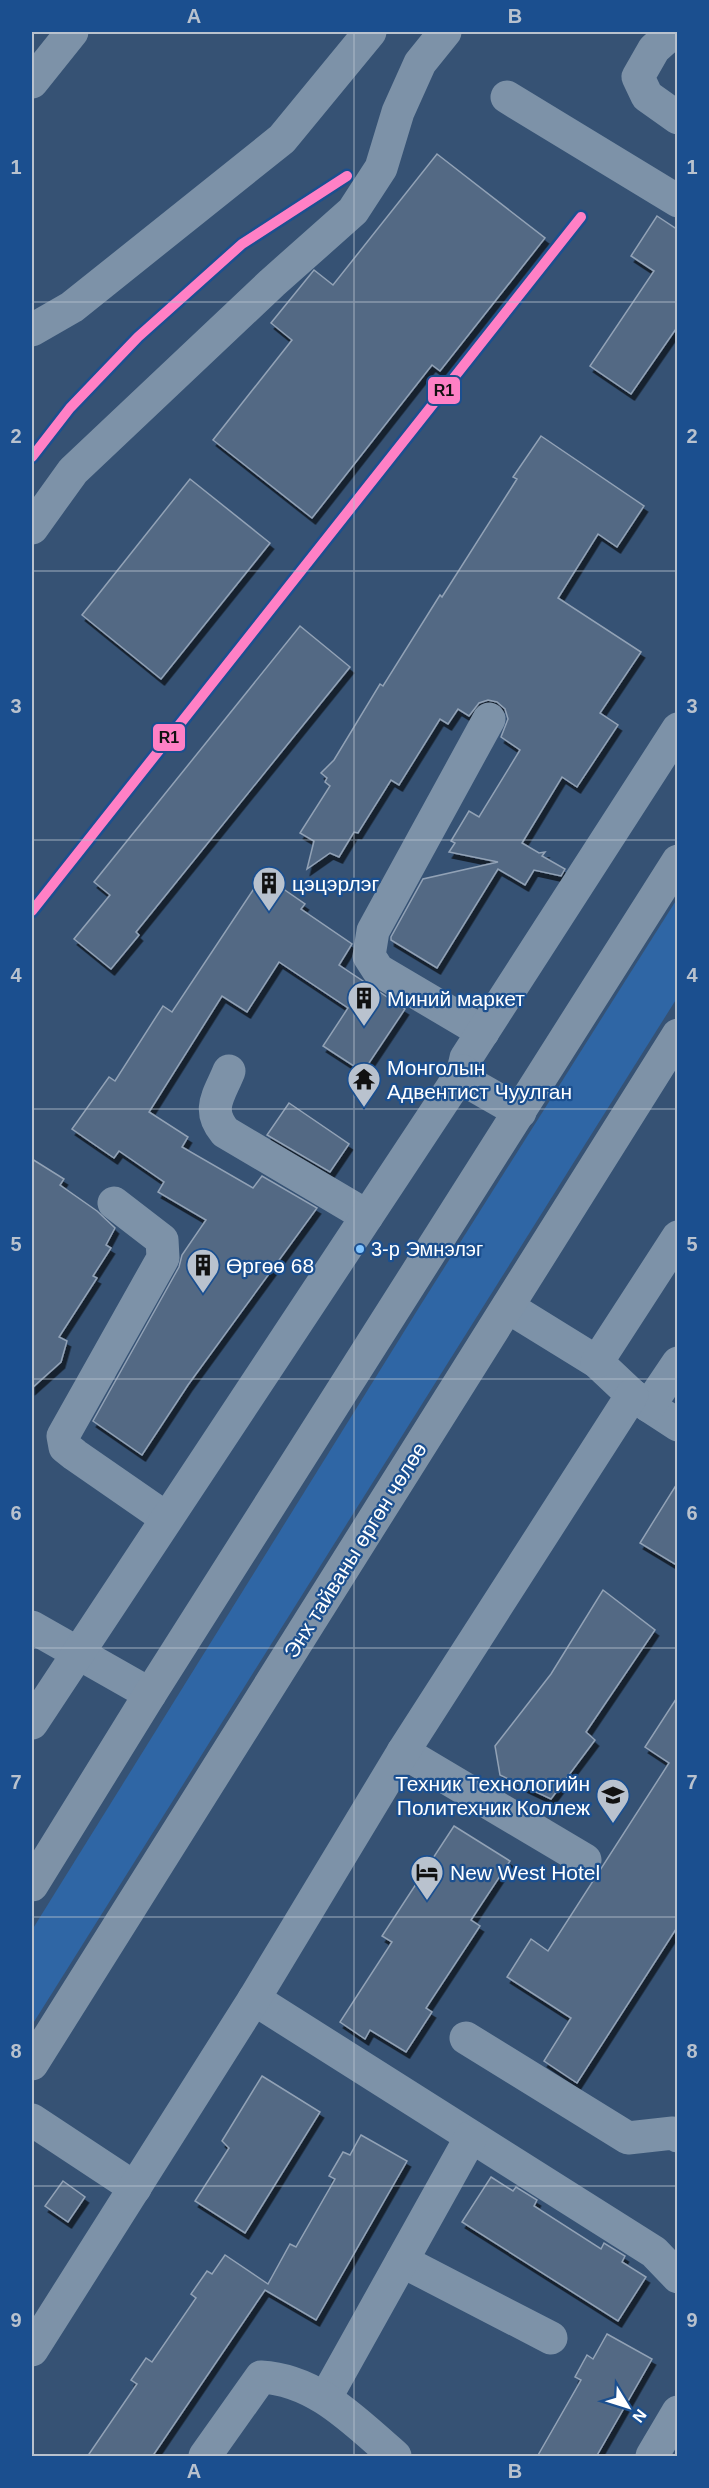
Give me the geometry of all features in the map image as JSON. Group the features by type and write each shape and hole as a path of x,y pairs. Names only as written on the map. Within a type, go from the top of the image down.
{"highway":[{"path":"32,1885 150,1694 678,861"},
{"name":"Энх тайваны өргөн чөлөө","path":"32,2064 678,1035"}],"street":[{"path":"32,82 72,32"},
{"path":"32,330 72,307 282,139 370,32"},
{"path":"32,528 73,471 272,283 353,210 381,168 398,112 420,63 445,32"},
{"path":"673,32 654,49 638,77 647,96 678,118"},
{"path":"507,97 678,201"},
{"path":"483,1032 378,970 369,956 373,931 489,719"},
{"path":"32,1723 76,1653 463,1071 466,1058 678,729"},
{"path":"230,1071 214,1109 215,1117 225,1132 367,1216"},
{"path":"463,1071 471,1084 520,1112"},
{"path":"114,1203 162,1240 163,1258 63,1436 65,1447 75,1455 166,1518"},
{"path":"597,1362 678,1237"},
{"path":"508,1307 597,1362 640,1401 678,1425"},
{"path":"32,2350 254,1999 403,1752 640,1401 678,1363"},
{"path":"32,1627 150,1694"},
{"path":"403,1752 585,1860"},
{"path":"254,1999 654,2252 678,2277"},
{"path":"466,2038 628,2138 673,2133 678,2136"},
{"path":"32,2120 135,2188"},
{"path":"326,2397 471,2137"},
{"path":"402,2261 551,2338"},
{"path":"205,2457 261,2377 280,2378 326,2397 395,2457"},
{"path":"652,2457 678,2412"}],"shaded area":[{"path":"677,899 677,998 32,2025 32,1930 420,1306"}],"building":[{"path":"437,154 545,238 440,371 432,365 312,518 213,440 292,340 271,323 314,270 333,285"},
{"path":"657,216 678,230 678,326 631,394 590,366 654,271 631,256"},
{"path":"541,436 644,506 617,547 598,534 558,598 641,652 600,713 618,725 577,787 562,777 522,843 539,853 545,852 542,856 565,869 561,876 534,870 525,885 498,869 437,968 391,940 391,937 423,879 498,862 449,852 455,843 451,841 469,811 479,817 520,750 501,737 508,719 505,709 497,702 488,700 479,703 469,716 458,709 448,724 440,719 399,785 391,780 358,833 354,832 339,857 330,853 307,869 314,841 300,833 330,786 325,782 327,778 321,773 334,760 380,684 383,686 440,595 442,597 517,479 513,477"},
{"path":"190,479 270,543 161,679 82,615"},
{"path":"300,626 350,667 136,932 139,935 111,969 74,939 110,895 94,882"},
{"path":"263,875 305,904 301,909 352,944 339,965 405,1009 363,1072 323,1046 348,1008 279,962 247,1012 222,996 149,1112 188,1137 182,1147 253,1188 262,1176 317,1208 188,1385 142,1455 93,1421 179,1267 182,1255 206,1220 158,1192 164,1182 119,1151 114,1158 72,1129 109,1077 115,1081 163,1006 172,1012"},
{"path":"289,1103 349,1144 330,1172 267,1135"},
{"path":"32,1159 64,1179 60,1185 97,1211 115,1228 106,1245 111,1248 93,1276 97,1278 59,1337 67,1341 61,1362 32,1388"},
{"path":"678,1482 678,1566 640,1543"},
{"path":"603,1590 655,1630 586,1732 595,1740 551,1799 500,1775 495,1746 551,1674"},
{"path":"678,1696 678,1926 577,2083 544,2061 571,2018 507,1977 531,1939 548,1951 669,1763 645,1747"},
{"path":"454,1826 510,1861 471,1920 480,1926 426,2008 432,2012 406,2052 370,2030 365,2039 340,2022 392,1942 382,1936"},
{"path":"262,2076 320,2112 245,2233 195,2201 229,2148 222,2141"},
{"path":"361,2135 407,2161 316,2320 265,2290 152,2457 87,2457 137,2384 131,2380 146,2358 152,2362 196,2298 191,2294 207,2271 212,2274 225,2255 268,2284 290,2244 296,2247 335,2179 329,2176 343,2152 350,2155"},
{"path":"491,2177 513,2191 516,2187 537,2200 534,2206 601,2249 604,2243 625,2256 622,2262 646,2277 618,2321 462,2222"},
{"path":"63,2181 85,2197 68,2222 45,2206"},
{"path":"607,2334 652,2359 596,2457 537,2457 581,2380 575,2377 587,2355 593,2359"}],"transit line":[{"name":"R1","path":"32,457 70,408 138,337 242,244 347,176"},
{"name":"R1","path":"32,911 581,217"}],"place":[{"name":"цэцэрлэг","path":"269,912"},
{"name":"Миний маркет","path":"364,1027"},
{"name":"Монголын Адвентист Чуулган","path":"364,1108"},
{"name":"3-р Эмнэлэг","path":"360,1249"},
{"name":"Өргөө 68","path":"203,1294"},
{"name":"Техник Технологийн Политехник Коллеж","path":"613,1824"},
{"name":"New West Hotel","path":"427,1901"}]}
